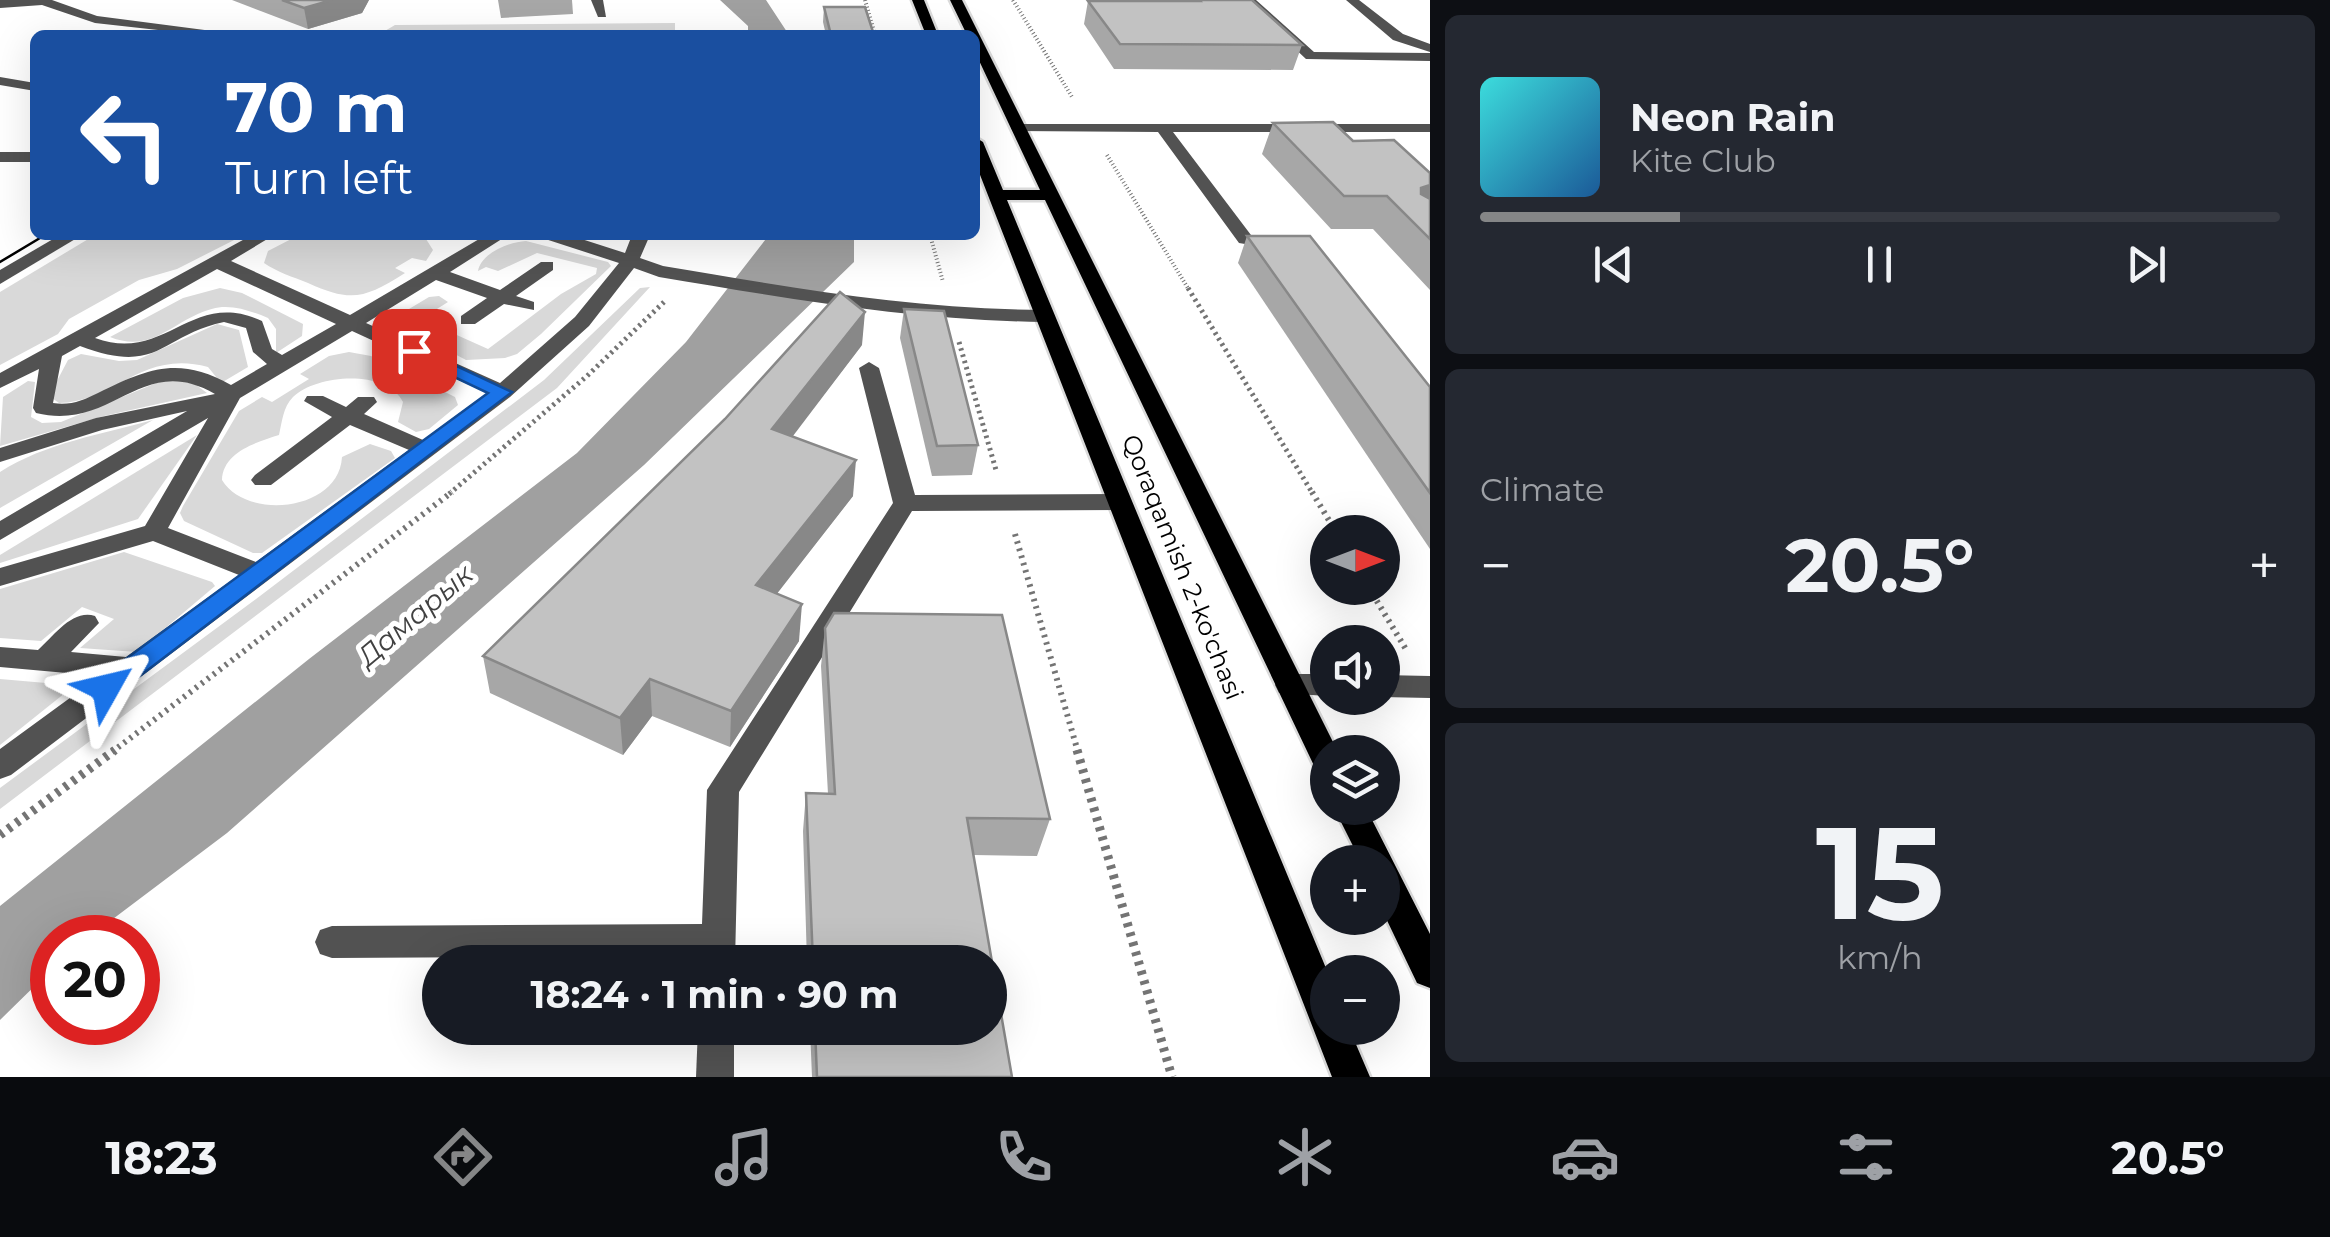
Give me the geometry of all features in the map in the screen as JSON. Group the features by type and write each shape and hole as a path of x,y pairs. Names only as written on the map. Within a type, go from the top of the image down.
{"main road":[{"path":"918,0 930,30"},
{"name":"Qoraqamish 2-ko'chasi","path":"956,0 971,30"},
{"name":"Qoraqamish 2-ko'chasi","path":"980,49 1314,735"},
{"name":"Qoraqamish 2-ko'chasi","path":"980,155 1310,974"},
{"path":"996,196 1051,195"},
{"path":"1400,910 1430,970"},
{"path":"1338,1045 1351,1077"}],"street":[{"path":"597,0 602,14"},
{"path":"1249,0 1311,56 1430,56"},
{"path":"1352,0 1398,37 1430,48"},
{"path":"0,22 44,1"},
{"path":"0,4 44,1 95,19 193,30"},
{"path":"0,81 30,86"},
{"path":"1018,128 1430,128"},
{"path":"1162,128 1245,239"},
{"path":"0,158 30,157"},
{"path":"0,278 65,240"},
{"path":"0,382 257,240"},
{"path":"0,532 490,240"},
{"path":"559,240 690,276 865,306 952,315 1044,316"},
{"path":"0,766 502,392 576,326 633,262 640,240"},
{"path":"219,263 502,392"},
{"path":"468,320 547,266"},
{"path":"434,273 528,306"},
{"path":"77,338 124,352 140,351 206,319 234,316 254,324 264,352 282,365"},
{"path":"53,352 42,401 44,408 50,410 91,405 141,377 167,373 198,376 232,394"},
{"path":"718,945 722,790 904,503 869,368"},
{"path":"0,455 96,425 232,394"},
{"path":"154,532 232,394"},
{"path":"316,401 358,409 425,449"},
{"path":"263,480 358,409"},
{"path":"904,503 1119,502"},
{"path":"0,577 154,532 260,573"},
{"path":"44,661 85,624"},
{"path":"0,658 133,668"},
{"path":"1289,685 1310,685"},
{"path":"1400,686 1430,687"},
{"path":"332,942 448,945"},
{"path":"714,1077 715,1045"}],"path":[{"path":"865,0 874,30"},
{"path":"1013,0 1326,515"},
{"path":"0,835 396,538 531,429 690,276"},
{"path":"952,315 1172,1077"},
{"path":"1379,605 1430,687"}],"shaded area":[{"path":"675,23 675,30 386,30 395,25"},
{"path":"87,240 234,240 177,269 139,280 69,319 58,334 0,365 0,292"},
{"path":"289,240 427,240 433,250 426,261 412,258 395,268 405,273 358,295 336,293 280,272 264,263 268,251"},
{"path":"526,241 611,266 517,354 466,360 396,323 399,315 429,297 439,296 448,302 421,319 488,349 561,294 596,274 597,268 537,253 498,271 486,267 478,271 484,259 497,250"},
{"path":"650,287 557,388 0,809 0,788 544,380 640,288"},
{"path":"220,288 242,293 303,324 302,336 276,353 276,329 268,318 222,307 141,341 110,337 183,298"},
{"path":"217,324 239,330 248,367 221,383 208,367 185,363 147,370 79,400 59,403 49,396 68,360 81,354 137,360"},
{"path":"349,352 371,356 388,366 378,373 416,389 427,383 455,397 458,405 429,429 416,432 398,422 403,402 395,391 382,384 351,378 318,383 304,389 287,405 279,435 243,450 228,462 222,480 234,493 270,505 290,504 326,489 337,475 342,457 370,444 391,451 395,458 262,553 253,553 184,521 180,513 183,506 239,411 262,397 272,402 309,379 300,374 329,356"},
{"path":"166,379 195,384 207,393 104,416 0,446 3,397 28,381 35,382 31,417 42,423 61,422"},
{"path":"153,420 0,508 0,472 17,462 55,446"},
{"path":"197,435 138,519 0,563 0,555"},
{"path":"124,552 215,586 137,652 80,648 114,619 82,607 41,641 0,638 0,589"},
{"path":"0,679 69,685 70,689 0,745"}],"water":[{"path":"720,0 766,0 786,30 748,30"},
{"name":"Дамарык","path":"765,240 854,240 854,262 644,465 227,833 118,915 30,915 30,991 0,1020 0,906 309,659 577,453 686,342"}],"building":[{"path":"282,0 332,0 304,8"},
{"path":"1252,0 1302,45 1120,44 1088,1"},
{"path":"824,7 865,7 872,30 830,30"},
{"path":"1333,122 1353,141 1394,140 1430,173 1430,185 1421,188 1421,194 1430,199 1430,239 1387,196 1344,196 1273,123"},
{"path":"1247,236 1310,236 1430,387 1430,493"},
{"path":"840,292 865,312 772,429 856,460 756,585 802,604 731,711 650,679 620,718 483,656 725,419"},
{"path":"904,309 944,311 978,445 937,446"},
{"path":"834,613 1002,615 1050,819 967,818 989,945 812,945 806,793 835,794 825,628"},
{"path":"816,1045 1006,1045 1012,1077 817,1077"}],"tram line":[{"path":"0,262 37,240"}],"route":[{"path":"106,688 502,392 414,351"}]}
